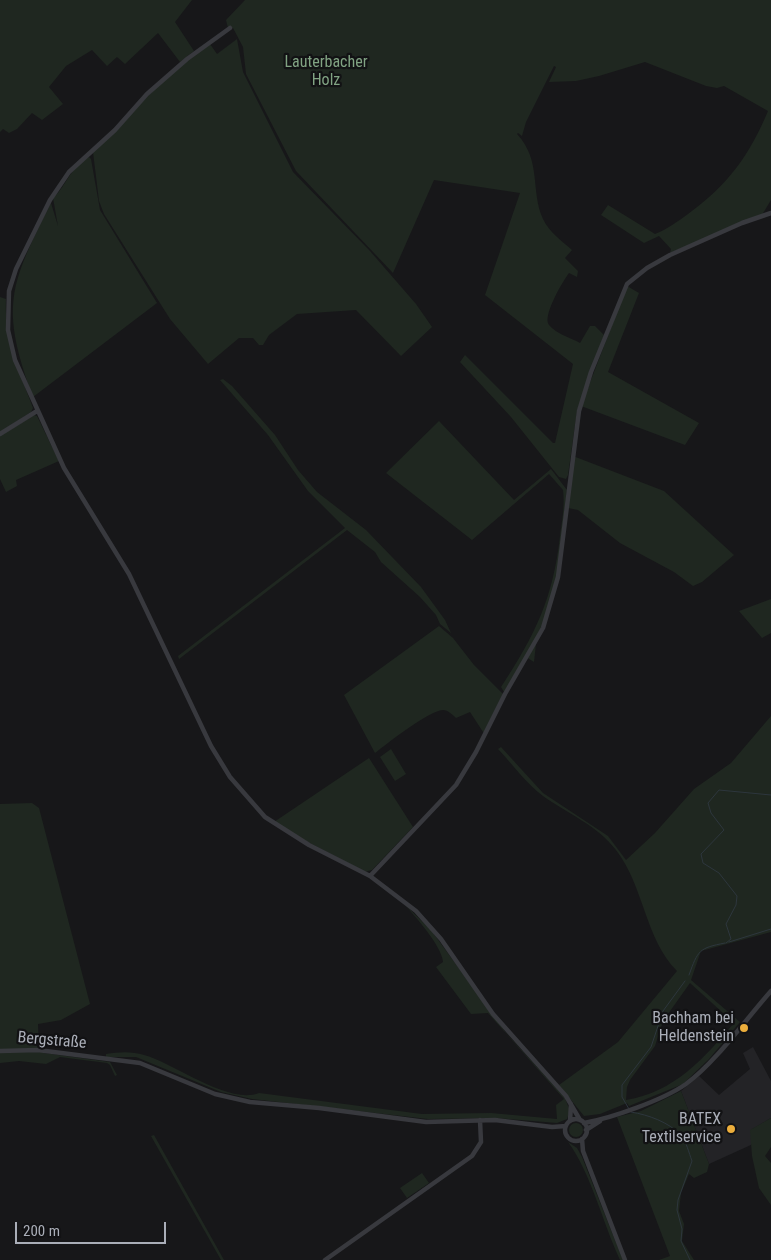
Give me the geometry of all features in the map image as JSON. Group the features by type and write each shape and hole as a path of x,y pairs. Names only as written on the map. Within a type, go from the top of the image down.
{"street":[{"path":"230,28 187,59 147,94 116,130 69,172 44,208 12,277 7,312 12,347 37,411 64,468 130,574 223,768 250,802 266,817 302,841 370,876 400,897 428,924 493,1014 566,1096 586,1130"},
{"path":"370,876 456,785 483,740 548,616 558,577 578,411 591,372 627,284 647,268 670,255 733,226 771,213"},
{"path":"0,434 37,411"},
{"path":"625,1260 583,1151 582,1139 586,1130 603,1119 687,1083 708,1064 771,991"},
{"name":"Bergstraße","path":"0,1051 38,1050 140,1063 215,1094 250,1102 319,1108 426,1122 480,1120 552,1127"},
{"path":"565,1134 566,1126 570,1121 571,1104"},
{"path":"570,1121 582,1122 603,1119"},
{"path":"325,1260 472,1156 481,1142 480,1120"},
{"path":"552,1127 566,1126"},
{"path":"552,1127 575,1141 583,1151"},
{"path":"575,1141 582,1139"}],"shaded area":[{"path":"753,1047 771,1081 771,1118 751,1130 753,1144 709,1164 681,1091 699,1076 719,1095 750,1069 743,1053"}],"green space":[{"path":"0,0 192,0 175,22 194,51 180,62 158,33 125,64 117,57 107,66 92,50 66,66 49,87 63,104 42,120 32,113 17,129 9,133 3,129 0,132"},
{"name":"Lauterbacher Holz","path":"245,0 771,0 771,200 762,215 670,253 671,249 659,236 644,243 601,215 608,205 655,234 688,214 726,181 745,156 768,111 724,86 717,88 706,86 645,62 576,81 549,82 556,67 554,66 526,122 522,136 517,134 525,144 530,155 539,208 543,219 552,232 572,250 565,258 578,271 577,277 569,273 558,291 548,314 549,325 559,333 580,343 590,326 595,326 604,335 577,411 566,479 559,477 511,417 460,362 465,355 555,443 573,364 485,295 520,193 434,180 393,273 296,171 246,74 243,47 233,28 228,28 226,20"},
{"path":"237,39 243,72 293,172 370,251 416,304 432,327 401,356 356,310 297,314 269,335 263,345 259,345 253,338 239,338 208,364 170,319 104,214 99,201 93,152 178,67 210,44 217,54"},
{"path":"89,157 91,159 100,210 157,303 33,397 16,340 13,318 14,297 18,277 51,203 58,226 53,198 73,170"},
{"path":"627,286 639,293 608,372 699,423 685,445 581,406"},
{"path":"0,297 6,299 7,329 10,342 33,408 31,412 0,432"},
{"path":"223,379 232,386 275,435 298,470 317,492 366,530 421,587 445,620 451,633 440,624 436,615 420,597 381,562 375,552 347,530 179,659 178,656 345,528 308,491 268,435 220,380"},
{"path":"34,415 37,416 59,461 16,480 17,486 6,492 0,479 0,436"},
{"path":"439,421 514,500 551,469 567,490 557,580 536,644 534,662 526,657 504,692 501,687 533,633 541,616 553,579 563,513 563,490 549,474 472,540 386,473"},
{"path":"573,456 664,491 734,555 702,582 693,586 674,572 620,543 578,510 568,508"},
{"path":"771,599 771,633 762,638 739,611"},
{"path":"439,626 453,638 474,665 504,695 485,735 470,712 456,718 443,710 418,721 375,753 344,695"},
{"path":"771,716 771,932 701,951 691,980 740,1022 709,1059 683,1084 629,1106 627,1103 600,1114 584,1116 559,1085 618,1042 677,971 666,958 658,944 633,880 625,864 609,841 543,796 525,780 498,749 501,747 543,793 608,836 626,860 655,833 694,789 731,763","holes":["690,983 734,1023 700,1061 687,1072 659,1090 626,1100 627,1087 630,1080 655,1046 663,1021"]},
{"path":"391,749 406,774 395,781 380,757"},
{"path":"369,758 413,827 372,870 365,872 274,822"},
{"path":"32,803 39,808 90,1004 61,1020 38,1024 39,1048 44,1053 110,1062 117,1075 115,1076 110,1065 107,1063 60,1057 46,1064 19,1061 0,1063 0,804"},
{"path":"404,904 431,930 506,1033 565,1098 570,1111 567,1119 557,1123 496,1118 428,1119 252,1099 221,1092 136,1057 106,1057 106,1054 120,1052 144,1055 156,1059 201,1082 232,1093 246,1095 259,1093 422,1114 491,1113 557,1119 556,1105 564,1099 488,1013 471,1014 436,967 443,962 438,948 421,923"},
{"path":"681,1091 709,1164 707,1172 694,1178 689,1174 681,1193 679,1211 684,1224 682,1241 694,1260 659,1260 670,1256 617,1117 641,1111"},
{"path":"771,1118 771,1147 765,1156 771,1163 771,1205 759,1188 752,1156 750,1130"},
{"path":"573,1123 579,1123 583,1130 579,1137 573,1137 569,1133 569,1127"},
{"path":"154,1135 224,1260 221,1260 151,1136"},
{"path":"568,1142 577,1148 582,1157 623,1260 620,1260 583,1168"},
{"path":"422,1173 429,1183 407,1198 400,1188"}],"waterway":[{"path":"726,943 731,939 726,924 736,905 737,896 719,873 703,863 701,854 724,830 711,813 708,803 719,790 771,795"},
{"path":"729,942 771,929"},
{"path":"689,975 697,955 701,951 725,943"},
{"path":"629,1109 622,1097 622,1085 651,1047 663,1011 685,981"},
{"path":"631,1112 645,1115 664,1123 676,1130 686,1144 692,1161 678,1200 677,1210 682,1229 681,1241 690,1260"}],"place":[{"name":"Bachham bei Heldenstein","path":"744,1028"},
{"name":"BATEX Textilservice","path":"731,1129"}]}
